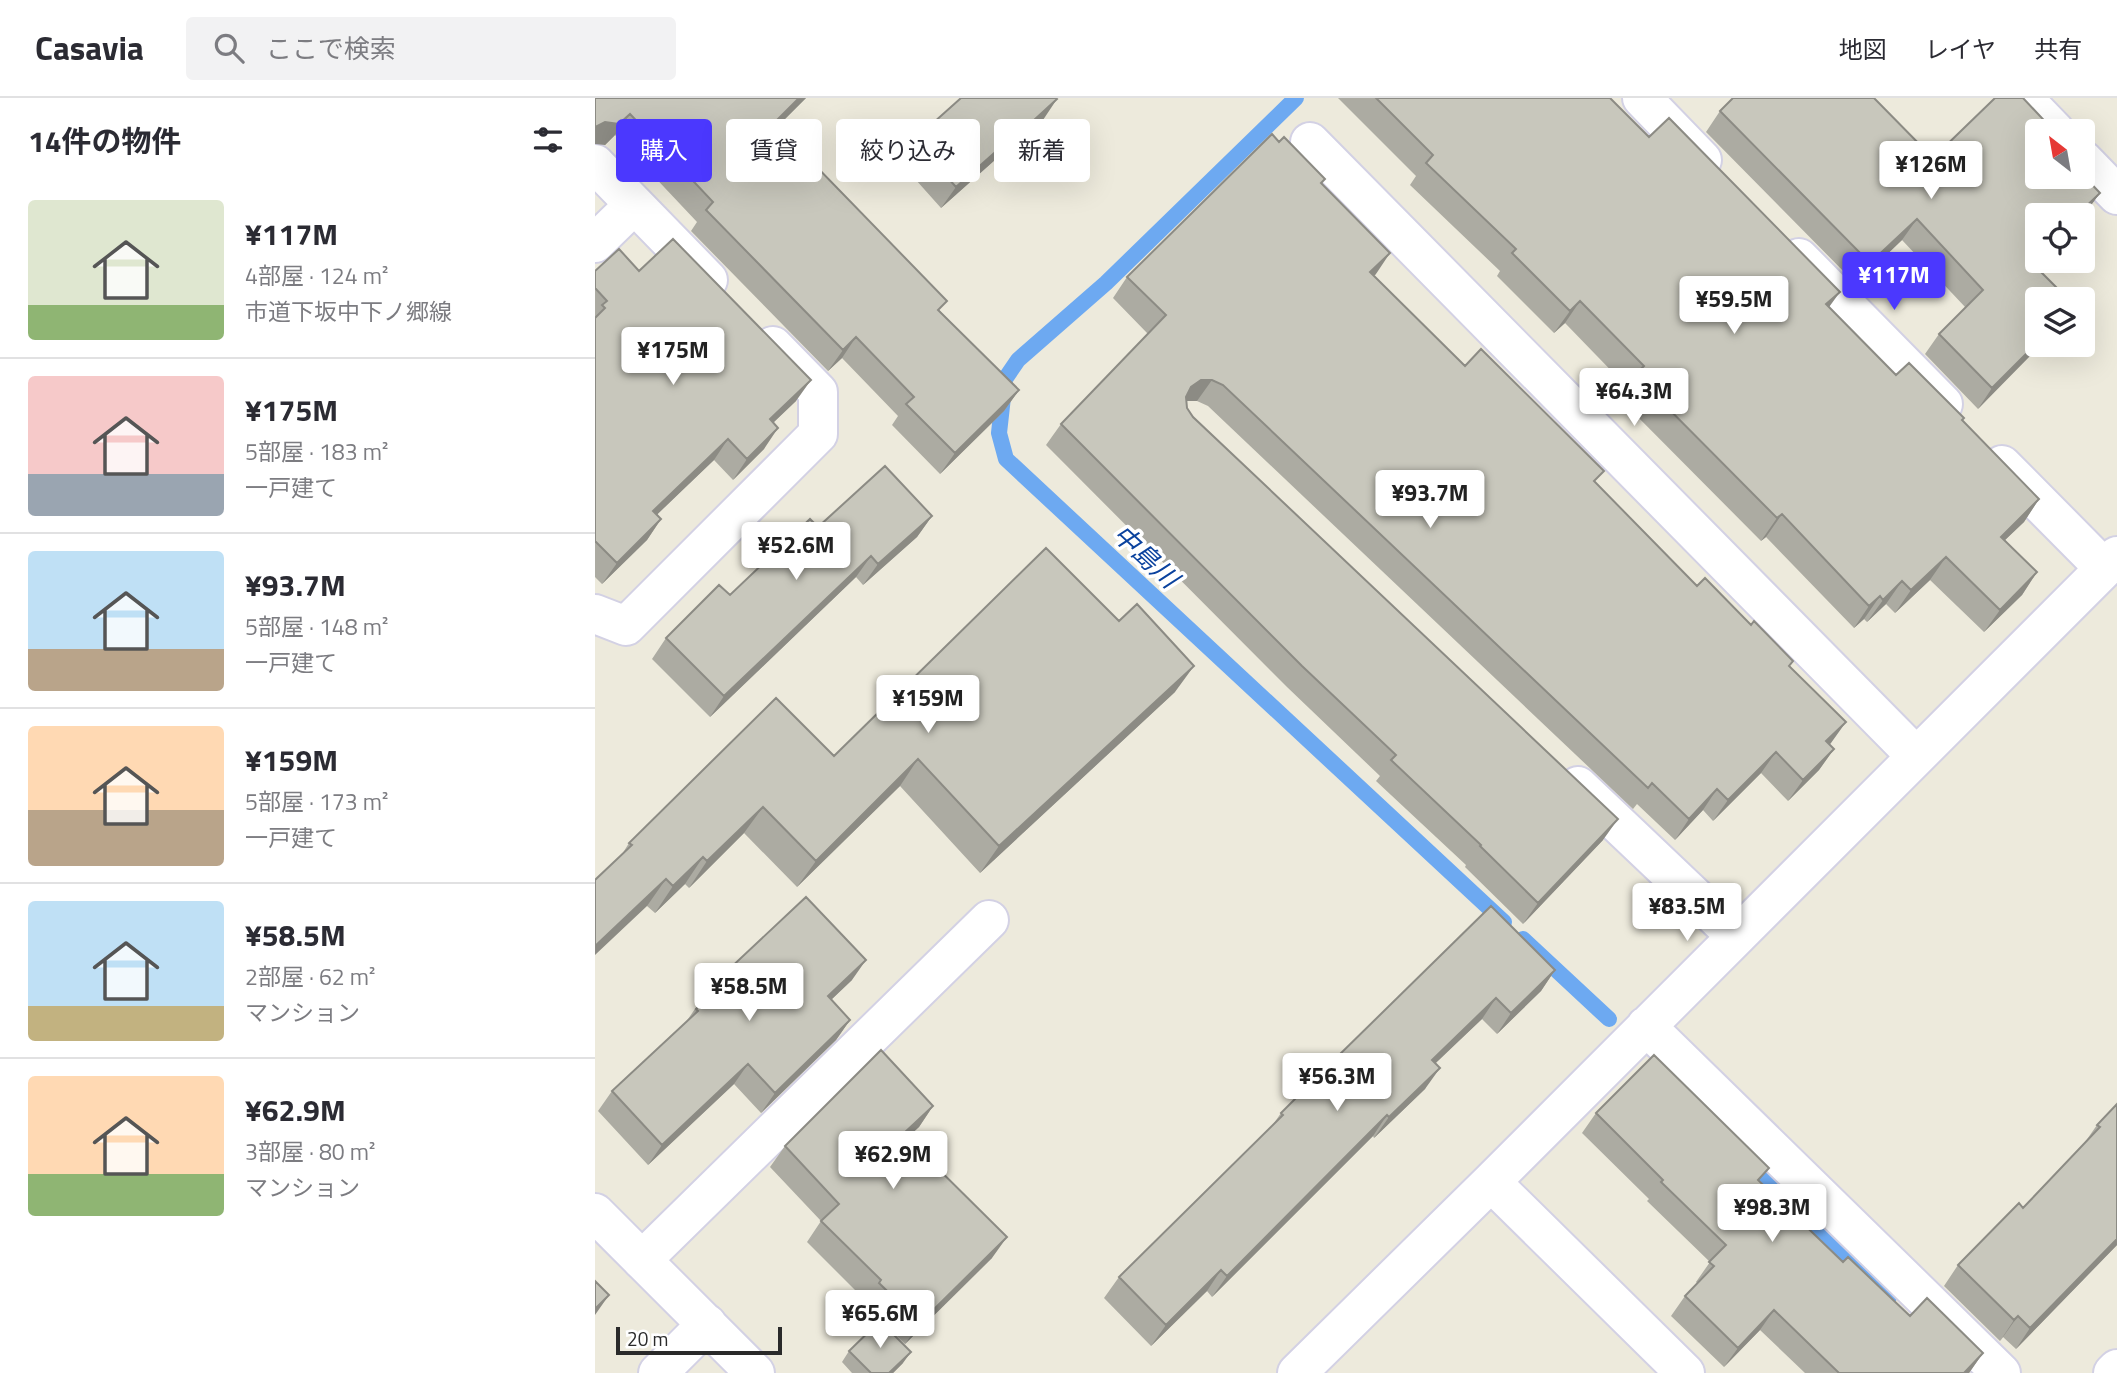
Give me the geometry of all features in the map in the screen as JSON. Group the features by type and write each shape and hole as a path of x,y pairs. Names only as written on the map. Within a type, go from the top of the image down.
{"street":[{"path":"1641,98 1728,186"},
{"path":"1310,142 1916,756"},
{"path":"595,164 818,392 818,434 626,626 595,614"},
{"path":"2095,172 2117,195"},
{"path":"595,243 634,205"},
{"path":"1297,1373 2111,562 1974,436 1776,235"},
{"path":"1555,765 1736,936"},
{"path":"642,1260 989,920"},
{"path":"1646,1026 2001,1373"},
{"path":"1491,1182 1685,1373"},
{"path":"595,1213 755,1373"},
{"path":"658,1373 707,1324"},
{"path":"2113,1373 2117,1369"}],"building":[{"path":"595,98 799,98 778,119 726,119 726,182 822,182 822,172 947,301 938,310 1019,390 955,453 906,404 914,397 856,337 843,350 706,210 713,202 694,182 712,182 712,119 635,119 630,114 624,119 616,119 616,124 605,122 595,127"},
{"path":"961,98 1057,99 1035,119 994,119 994,153 980,166 980,119 938,119"},
{"path":"1376,98 1610,98 1649,137 1669,118 1840,292 1826,304 1896,375 1909,363 2039,499 2001,537 2037,572 2000,610 1946,557 1911,590 1902,581 1883,600 1880,596 1869,606 1782,514 1777,518 1635,375 1644,366 1580,301 1570,311 1512,253 1516,249 1426,163 1433,155"},
{"path":"1733,98 1874,98 1933,158 1995,98 2023,98 2043,119 2025,119 2025,189 2095,188 2100,193 2090,203 2025,203 2025,273 2042,273 2056,287 2025,287 2025,355 1992,388 1939,334 1983,290 1917,219 1870,263 1720,111"},
{"path":"1272,134 1279,142 1284,137 1325,179 1321,183 1390,253 1370,272 1465,366 1481,349 1604,471 1594,481 1697,586 1705,578 1751,625 1754,621 1793,661 1789,666 1846,722 1826,741 1834,749 1803,780 1776,752 1728,800 1717,789 1689,819 1652,783 1648,788 1223,385 1212,380 1201,380 1191,387 1186,397 1187,408 1193,417 1618,819 1538,903 1391,760 1396,755 1302,666 1061,424 1166,315 1127,277"},
{"path":"673,239 811,380 770,419 778,428 747,459 728,439 653,511 661,519 617,563 595,542 595,318 605,308 602,305 607,301 595,288 595,271 619,249 639,271"},
{"path":"885,466 932,516 878,564 871,556 724,696 666,638 719,585 730,595 810,519 818,527"},
{"path":"1046,548 1119,621 1137,604 1194,666 999,846 918,759 816,861 763,807 707,861 703,857 673,886 666,879 595,946 595,880 776,698 834,756"},
{"path":"806,897 866,960 828,996 850,1020 775,1093 748,1064 662,1145 612,1091 698,1011 696,1009 714,992 710,987"},
{"path":"1491,906 1555,970 1511,1013 1496,998 1432,1060 1440,1068 1389,1117 1387,1115 1227,1276 1221,1270 1166,1325 1119,1277"},
{"path":"881,1050 933,1106 903,1134 1007,1237 920,1323 821,1221 839,1204 785,1146"},
{"path":"1654,1055 1769,1168 1758,1180 1843,1262 1848,1257 1910,1316 1927,1298 1983,1353 1964,1373 1839,1373 1774,1310 1738,1348 1685,1296 1714,1266 1709,1262 1726,1245 1661,1182 1663,1180 1596,1113"},
{"path":"2117,1104 2117,1239 2030,1328 2018,1316 2014,1320 1958,1265 2019,1203 2023,1208 2100,1127 2097,1125"},
{"path":"595,1281 609,1295 595,1309"},
{"path":"880,1321 911,1352 889,1373 871,1373 849,1351"}],"waterway":[{"name":"中島川","path":"1296,98 1106,283 1018,360 1005,379 999,433 1006,459 1504,922"},
{"name":"中島川","path":"1523,939 1609,1019"},
{"name":"中島川","path":"1750,1160 1889,1297"}]}
